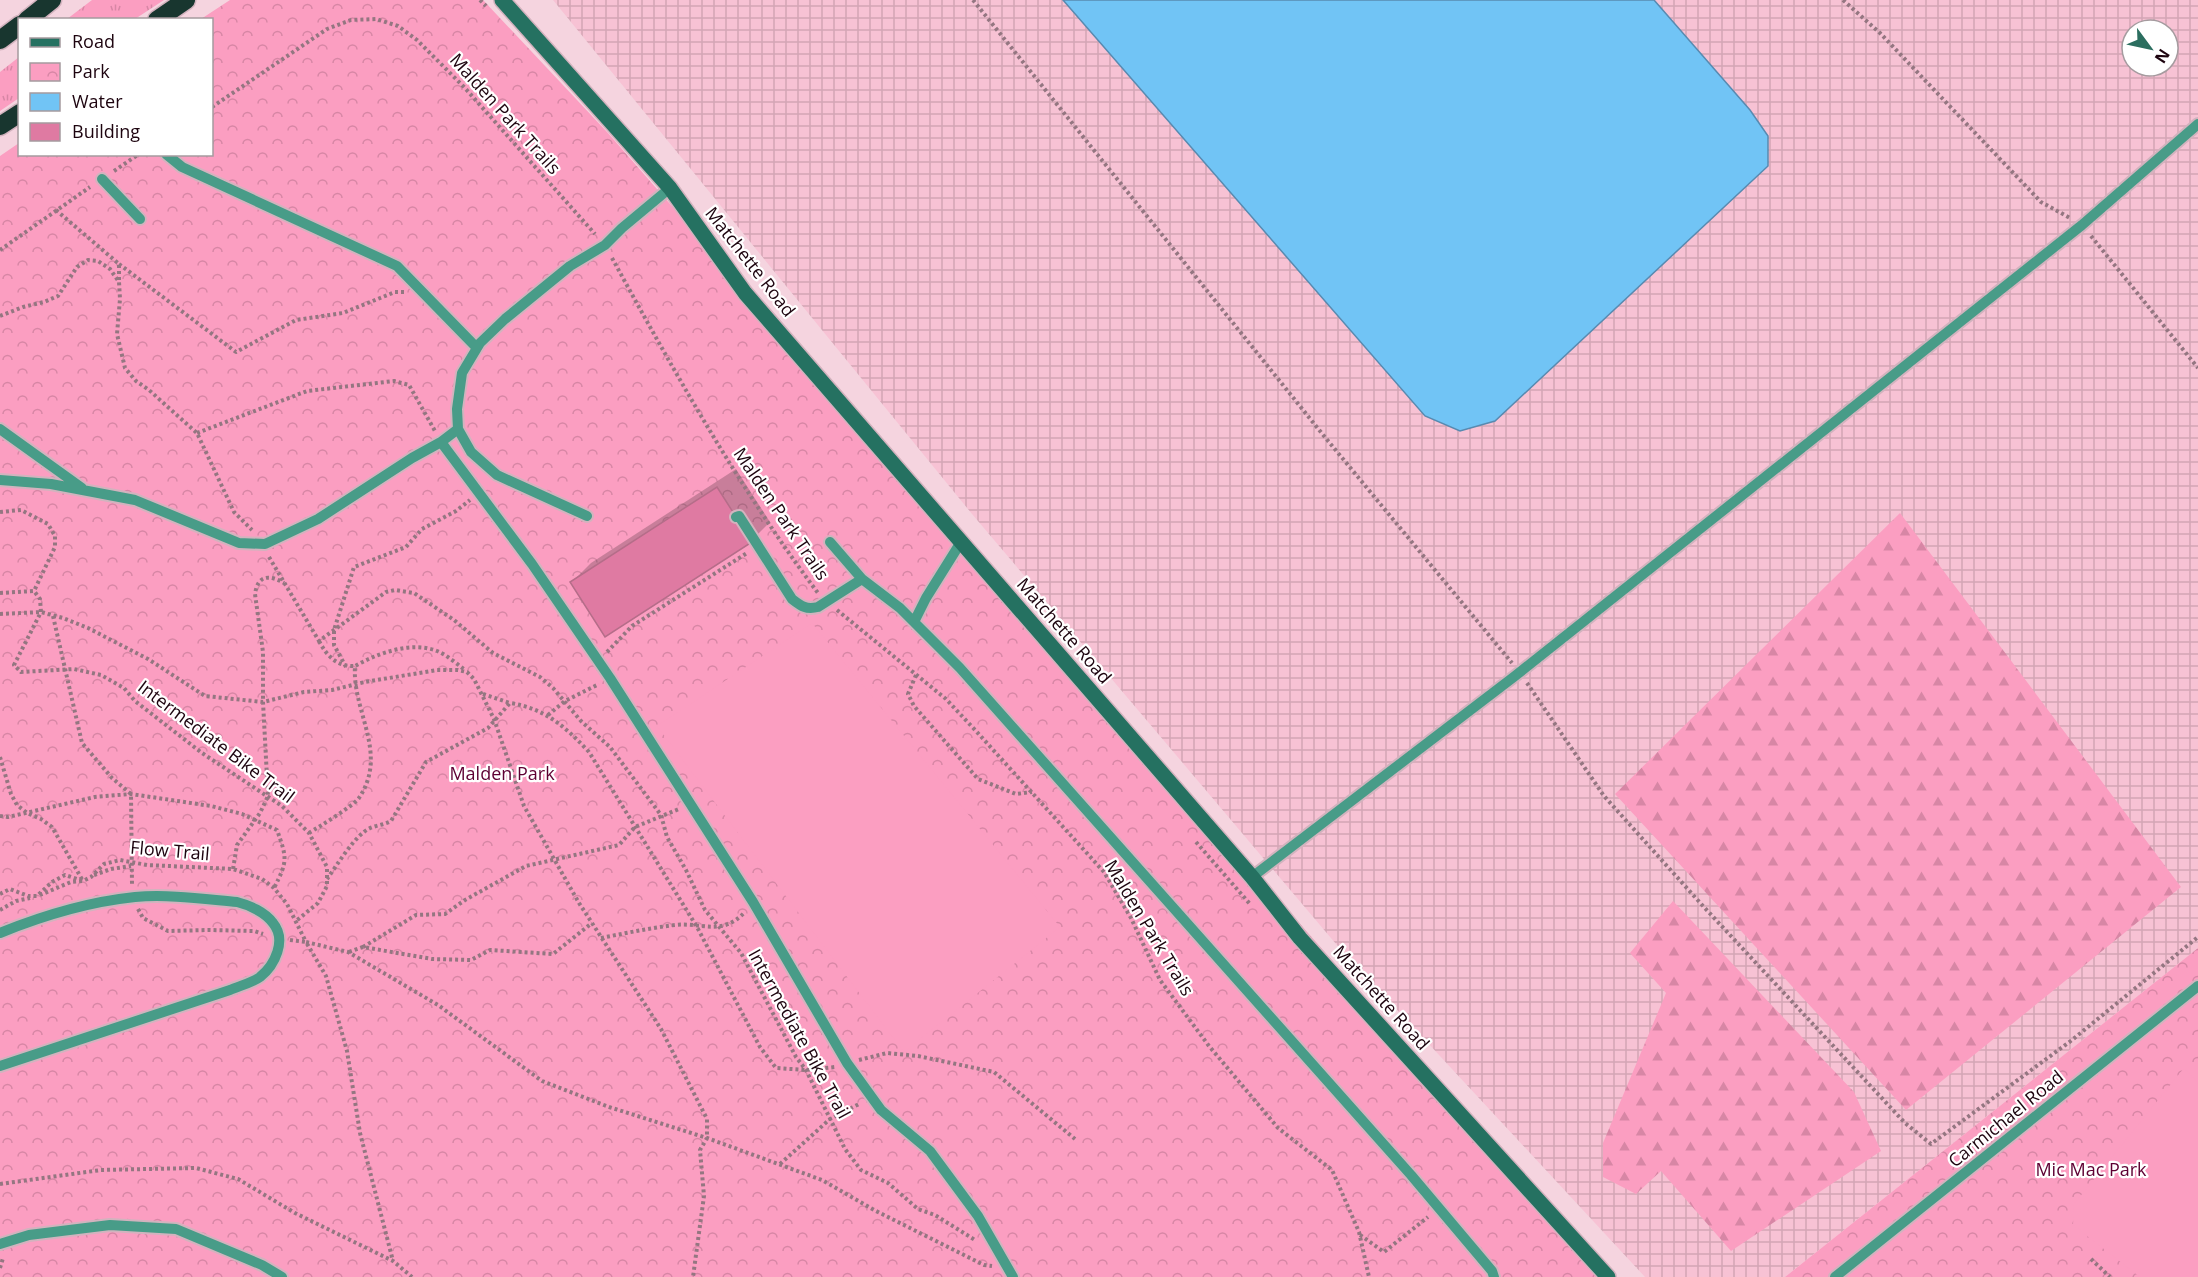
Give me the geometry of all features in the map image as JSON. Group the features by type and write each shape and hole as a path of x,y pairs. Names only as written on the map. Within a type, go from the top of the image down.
{"highway":[{"path":"30,18 52,0"},
{"path":"161,18 186,0"},
{"path":"0,40 18,26"},
{"path":"0,126 18,114"}],"main road":[{"name":"Matchette Road","path":"502,0 670,189 745,293 1252,877 1300,938 1608,1277"}],"lane":[{"path":"1252,877 1520,672 2082,225 2198,124"},
{"path":"168,156 182,167 397,266 477,348"},
{"path":"102,179 140,219"},
{"path":"587,516 497,475 471,452 459,429 457,409 462,374 477,348 505,319 570,266 604,245 670,189"},
{"path":"0,429 85,490"},
{"path":"0,480 51,484 135,500 239,543 265,544 318,519 459,429"},
{"path":"441,442 532,564 610,678 753,902 847,1063 881,1110 930,1151 978,1216 1013,1277"},
{"path":"736,517 739,516 792,599 802,607 810,609 818,607 862,579"},
{"path":"830,542 862,579 900,608 960,668 1439,1209 1492,1271 1494,1277"},
{"path":"914,622 926,598 961,542"},
{"path":"0,933 45,915 90,904 132,898 237,902 250,906 273,922 279,939 274,961 260,977 230,990 0,1066"},
{"name":"Carmichael Road","path":"1835,1277 2198,986"},
{"path":"0,1244 29,1235 110,1225 176,1229 262,1265 282,1277"}],"path":[{"path":"973,0 1324,436 1520,672 1604,796 1711,915 1905,1123 1931,1144 2072,1040 2198,937"},
{"path":"1843,0 1880,33 2041,201 2082,225 2198,368"},
{"name":"Malden Park Trails","path":"213,105 327,29 351,20 376,19 398,26 417,40 464,87 604,245 694,405 782,546 820,596 946,699 1104,872 1131,918 1160,980 1209,1046 1278,1128 1332,1170 1359,1235 1369,1277"},
{"path":"0,250 136,156"},
{"path":"56,210 119,264 236,352 296,320 343,313 395,292 421,291"},
{"path":"0,316 58,296 77,267 88,260 98,261 110,269 119,282"},
{"path":"119,264 120,299 117,334 125,368 136,381 197,433 234,512 249,526 262,544 330,657 346,667 355,666 369,658 412,647 438,651 467,672 482,693 494,719 524,806 592,923 662,1029 707,1119 707,1138 700,1150 704,1196 693,1277"},
{"path":"197,433 307,391 394,381 409,385 441,442"},
{"path":"346,667 334,645 334,630 354,567 406,547 422,529 456,511 479,493"},
{"path":"0,512 21,510 48,524 55,536 55,547 34,591"},
{"path":"598,661 632,626 759,546"},
{"path":"233,869 237,844 260,813 268,796 263,652 255,594 256,585 264,578 273,577 285,584"},
{"name":"Intermediate Bike Trail","path":"319,641 386,592 395,590 414,593 454,620 494,653 540,677 554,688 581,721 610,747 661,815 667,837 705,910 741,953 796,1057 806,1070 845,1149 861,1170 888,1183 918,1209 935,1215 999,1255"},
{"path":"0,592 34,591"},
{"path":"34,591 40,599 41,612"},
{"path":"0,614 41,612 88,628 148,659 205,696 263,702 304,692 437,670 458,669 467,672"},
{"name":"Intermediate Bike Trail","path":"41,612 14,665 21,672 67,670 101,675 124,688 135,701 202,753 282,806 309,833 327,867 327,879"},
{"path":"53,615 82,743 112,778 132,794"},
{"path":"309,833 358,800 369,773 371,742 355,685 355,666"},
{"path":"916,675 909,694 914,706 978,779 1017,794 1032,792"},
{"path":"345,687 355,676"},
{"path":"548,715 565,701 610,678"},
{"path":"482,693 510,703 526,705 548,715 572,733 589,752 697,927 760,1047 776,1068 806,1070 833,1068 887,1053 918,1056 994,1072 1075,1139"},
{"path":"296,921 318,903 327,886 327,879 362,833 374,825 383,825 391,821 426,762 488,728 510,703"},
{"path":"0,757 11,794 17,805 52,827 83,881"},
{"path":"132,794 132,898 143,918 168,931 254,932 279,939"},
{"path":"0,816 8,817 95,797 132,794 211,806 277,830 286,854 283,870 274,888"},
{"path":"348,952 363,947 416,915 446,914 465,900 526,866 619,845 634,827 692,804"},
{"name":"Flow Trail","path":"83,881 111,869 131,864 233,869 262,879 274,888 287,904 326,976 344,1040 360,1133 393,1261"},
{"path":"0,894 10,889 28,896 37,896 52,882 65,875 83,881"},
{"path":"0,910 16,901 37,896 71,882 83,881"},
{"path":"602,938 678,924 697,927 718,926 736,921 753,902"},
{"path":"363,947 432,959 471,960 490,950 553,954 592,923"},
{"path":"306,942 348,952 438,1005 542,1081 609,1107 707,1138 822,1180 876,1211 984,1265 1006,1267"},
{"path":"779,1165 830,1119 872,1097"},
{"path":"0,1184 101,1170 196,1168 238,1179 295,1213 393,1261 412,1277"},
{"path":"1359,1235 1384,1252 1439,1209"},
{"path":"2091,1259 2110,1277"}],"shaded area":[{"path":"553,0 2198,0 2198,948 1785,1277 1645,1277 1336,944 972,514"}],"green space":[{"path":"92,0 164,0 137,18 68,18"},
{"name":"Malden Park","path":"230,0 483,0 608,133 1609,1277 0,1277 0,156 18,144 18,156 213,156 213,18 203,18"},
{"path":"18,58 18,99 0,111 0,72"},
{"path":"1900,513 2181,887 1906,1110 1615,794"},
{"path":"812,623 1060,927 904,1052 657,726"},
{"path":"1673,901 1854,1092 1881,1151 1731,1251 1661,1171 1636,1194 1603,1177 1603,1143 1666,993 1630,953"},
{"name":"Mic Mac Park","path":"2198,948 2198,1277 1785,1277"},
{"path":"2184,1068 2198,1083 2198,1277 2140,1277 2073,1225 2074,1204"}],"water":[{"path":"1063,0 1654,0 1750,110 1768,136 1768,166 1495,421 1460,431 1425,416"}],"building":[{"path":"717,487 752,542 605,637 570,582"}]}
